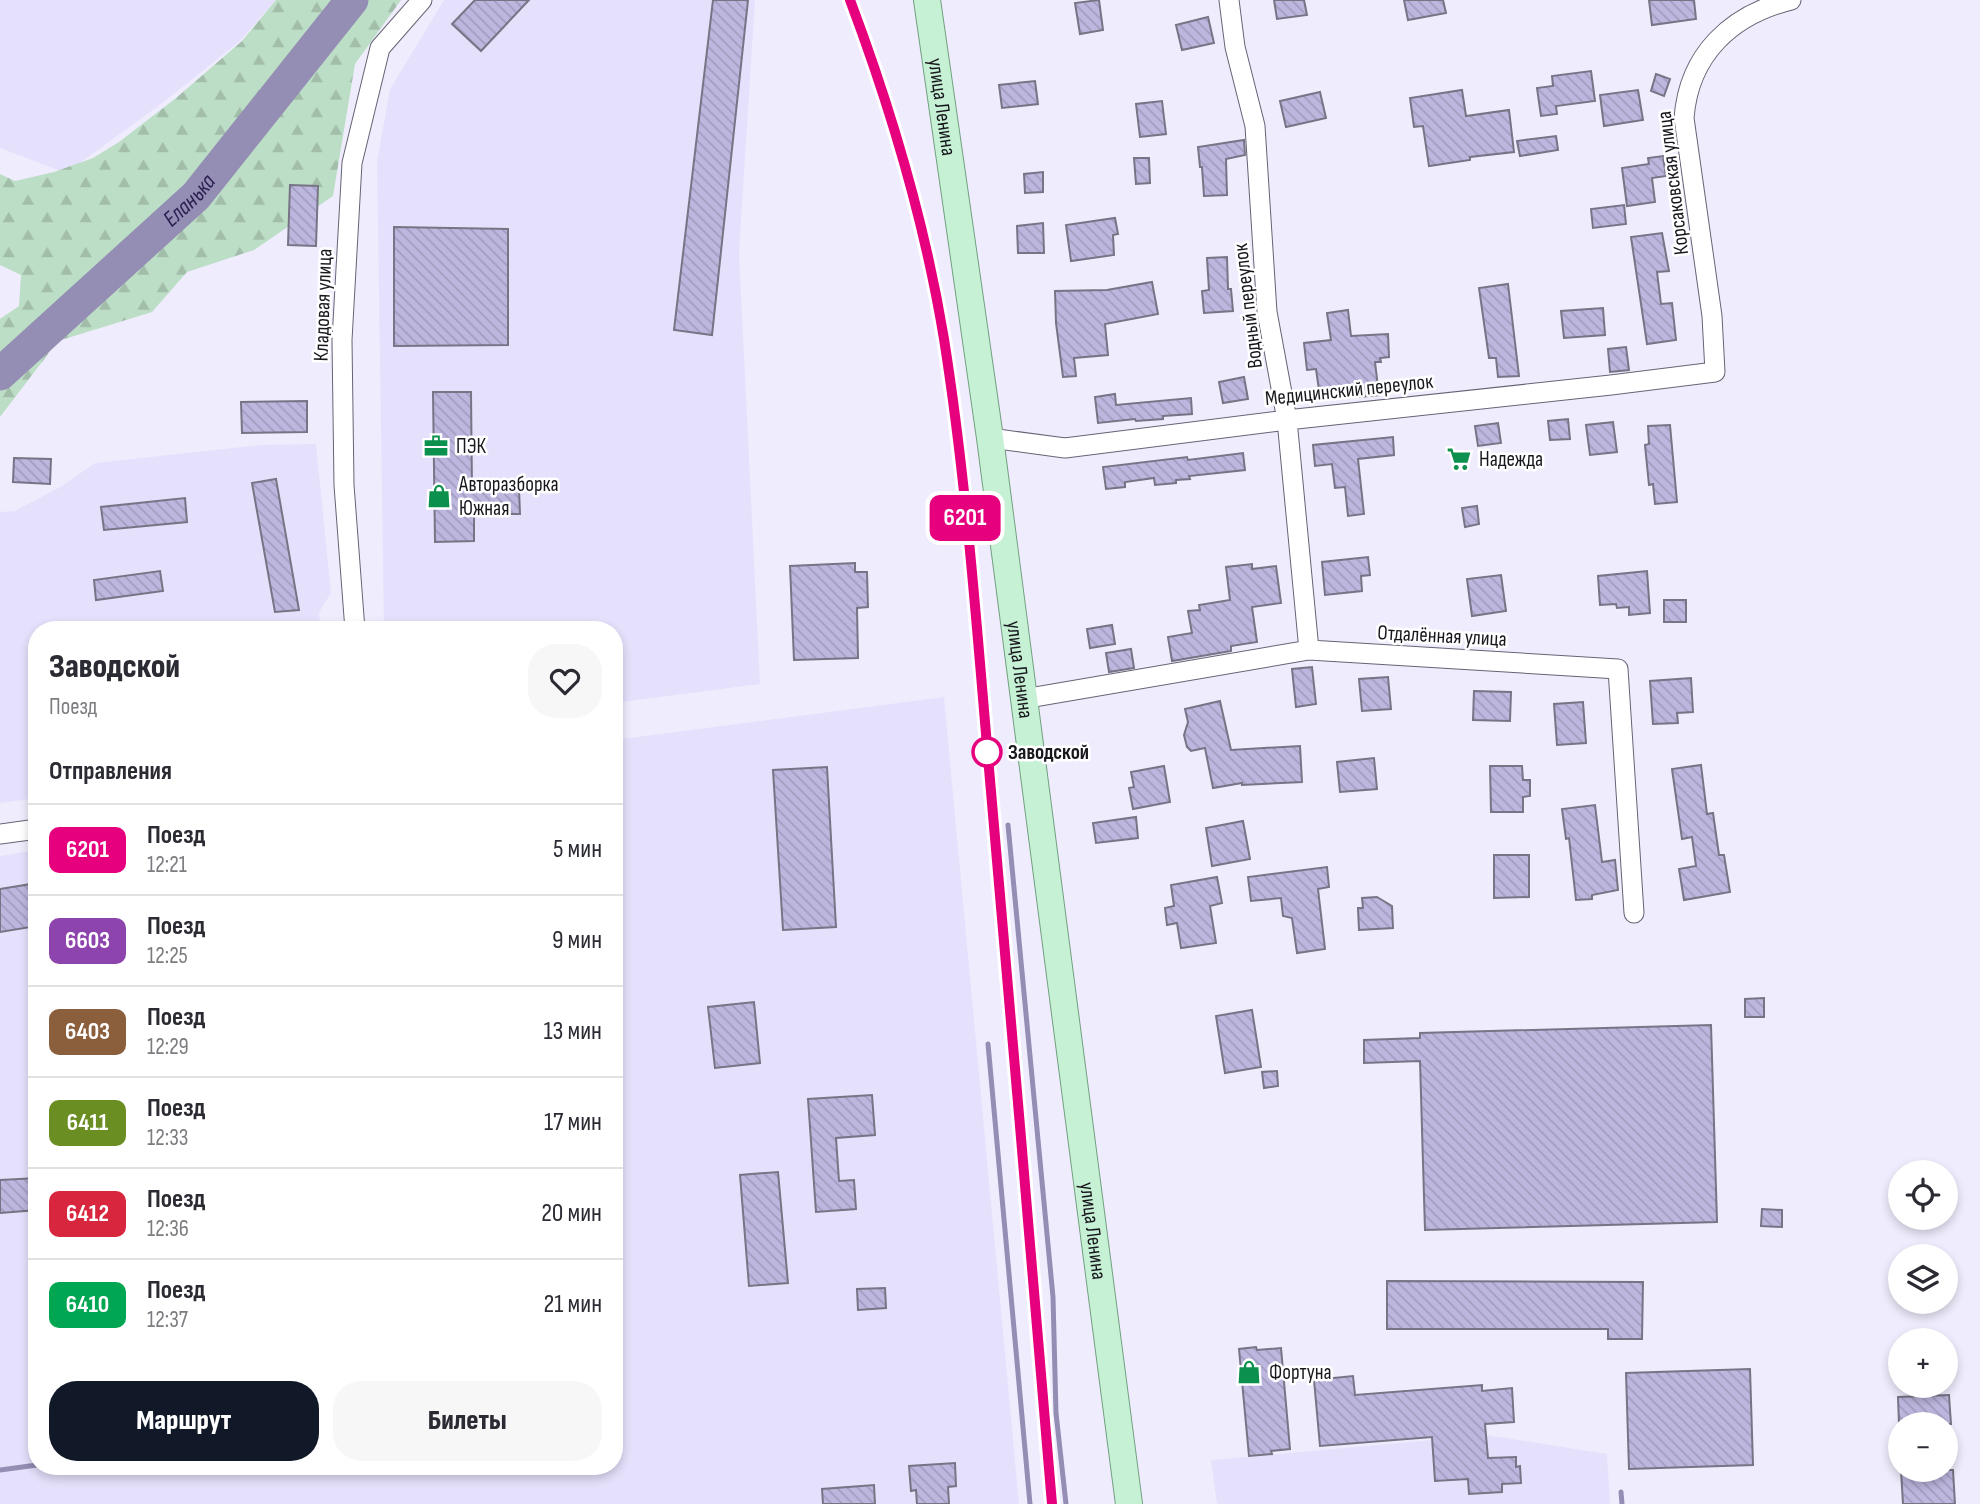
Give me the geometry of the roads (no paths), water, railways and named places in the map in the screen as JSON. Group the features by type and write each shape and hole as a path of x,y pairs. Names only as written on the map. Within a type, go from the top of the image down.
{"main road":[{"name":"улица Ленина","path":"928,0 990,438 1129,1504"}],"street":[{"name":"Кладовая улица","path":"354,621 344,485 342,340 352,163 380,48 422,0"},
{"name":"Водный переулок","path":"1229,0 1235,47 1255,126 1267,312 1287,419 1308,650"},
{"name":"Корсаковская улица","path":"1715,372 1712,316 1684,118 1686,95 1696,69 1720,36 1758,11 1791,0"},
{"name":"Медицинский переулок","path":"990,438 1065,448 1287,419 1611,386 1715,372"},
{"name":"Отдалённая улица","path":"1023,699 1308,650 1618,670 1634,913"},
{"path":"0,834 28,830"}],"waterway":[{"name":"Еланька","path":"0,374 196,196 352,0"},
{"path":"1008,825 1053,1297 1056,1413 1066,1504"},
{"path":"988,1044 1030,1504"},
{"path":"0,1470 28,1466"},
{"path":"1621,1492 1622,1504"}],"railway":[{"path":"850,0 893,125 917,210 936,296 952,397 977,628 1052,1504"}],"train":[{"name":"6201","path":"850,0 881,82 922,233 943,336 958,439 1052,1504"}],"place":[{"name":"ПЭК","path":"436,446"},
{"name":"Надежда","path":"1459,459"},
{"name":"Авторазборка Южная","path":"439,496"},
{"name":"Заводской","path":"987,752"},
{"name":"Фортуна","path":"1249,1372"}]}
